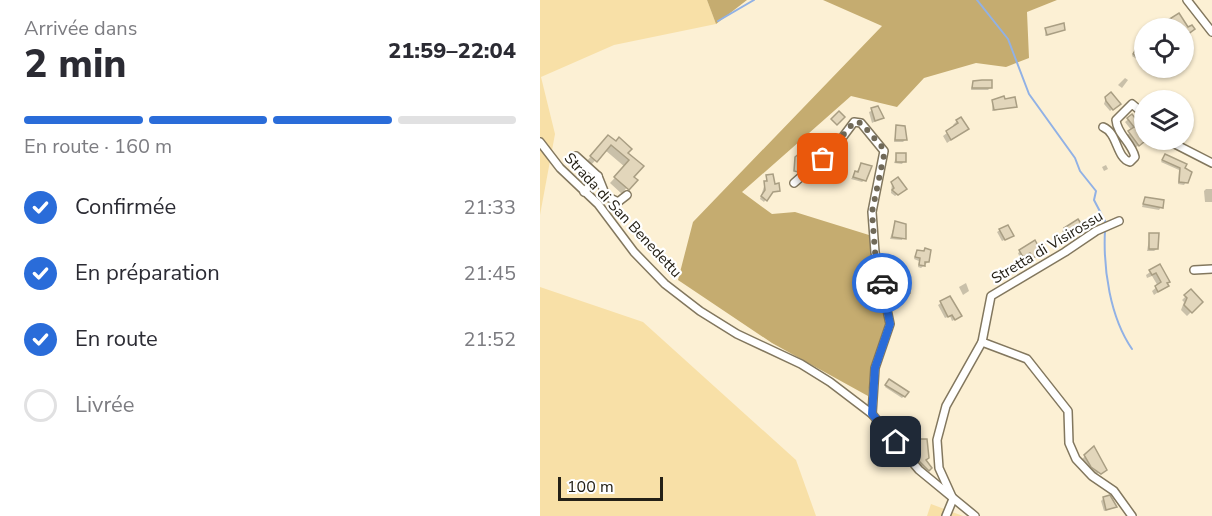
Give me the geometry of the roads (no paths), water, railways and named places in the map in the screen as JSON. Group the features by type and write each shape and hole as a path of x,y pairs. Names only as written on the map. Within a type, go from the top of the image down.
{"street":[{"path":"1187,0 1212,32"},
{"path":"1104,127 1110,131 1124,159 1130,162 1135,157 1134,151 1117,126 1116,120 1132,104 1134,106"},
{"path":"794,183 836,146 854,122 861,123 867,128 884,151 872,212 875,252 890,324 875,368 872,414"},
{"name":"Strada di San Benedettu","path":"540,142 560,168 598,204 634,252 665,284 700,311 737,334 801,364 872,414 919,470 975,516"},
{"path":"1187,150 1212,163"},
{"path":"576,156 598,176 606,196 618,202 627,195"},
{"path":"584,192 598,176"},
{"name":"Stretta di Visirossu","path":"953,499 939,468 937,440 946,406 982,342 991,296 1096,231 1119,221"},
{"path":"1194,270 1212,269"},
{"path":"982,342 1028,359 1068,411 1070,444 1076,459 1092,476 1114,491 1132,516"},
{"path":"946,516 953,499"}],"waterway":[{"path":"718,21 754,0"},
{"path":"977,0 1008,39 1029,94 1096,191 1094,200 1106,223"},
{"path":"1105,230 1105,261 1113,308 1132,349"}]}
